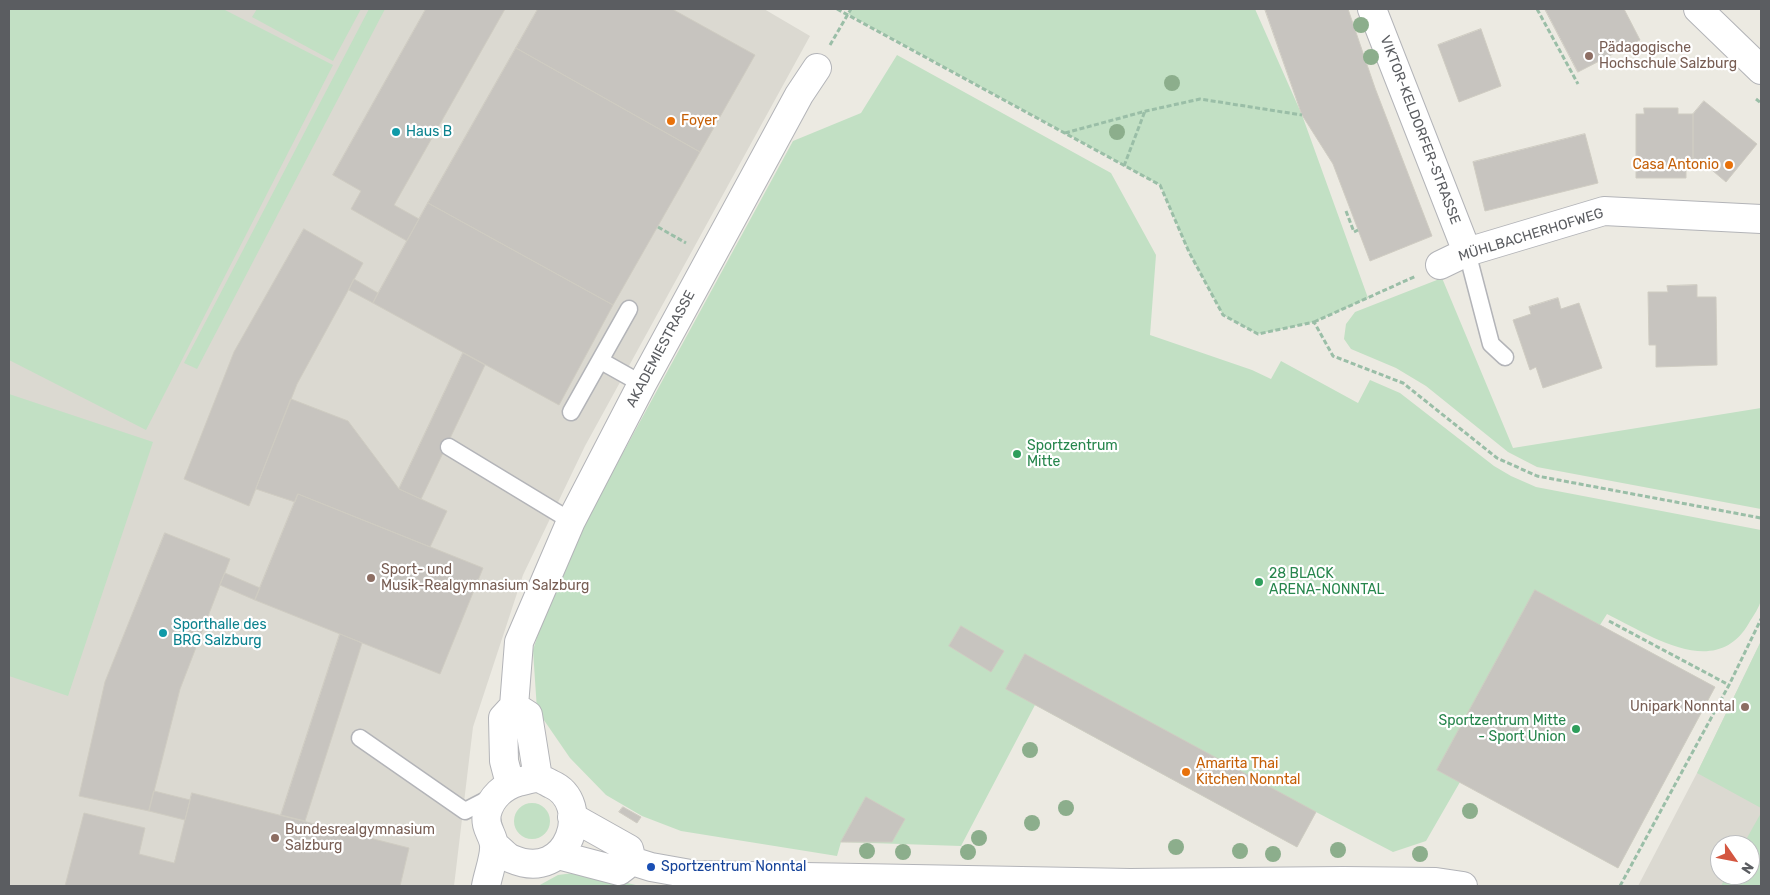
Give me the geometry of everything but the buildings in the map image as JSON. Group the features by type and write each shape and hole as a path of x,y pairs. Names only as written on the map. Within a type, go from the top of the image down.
{"street":[{"name":"VIKTOR-KELDORFER-STRASSE","path":"1372,9 1466,252"},
{"path":"1698,9 1761,70"},
{"name":"AKADEMIESTRASSE","path":"503,790 503,718 514,706 520,642 571,521 642,384 799,95 817,68"},
{"name":"MÜHLBACHERHOFWEG","path":"1440,264 1466,252 1604,211 1761,219"},
{"path":"514,706 528,715 538,778"},
{"path":"538,778 556,786 569,800 572,817 571,838 558,855 525,875 494,845 487,830 487,812 503,790 538,778"},
{"path":"572,817 628,849 632,861"},
{"path":"486,886 494,845"},
{"path":"558,855 619,871 632,861"},
{"path":"632,861 651,867 696,875 1101,883 1371,881 1436,882 1462,886"}],"lane":[{"path":"1466,252 1491,344 1505,357"},
{"path":"571,412 630,309"},
{"path":"601,361 642,384"},
{"path":"449,448 571,521"},
{"path":"360,738 466,811 503,790"}],"path":[{"name":"MÜHLBACHERHOFWEG","path":"837,9 1160,185 1189,252 1223,315 1258,334 1314,322 1440,264"},
{"path":"817,68 851,9"},
{"path":"1537,9 1578,84"},
{"path":"1065,133 1146,111 1200,99 1302,115"},
{"path":"1124,166 1146,111"},
{"path":"1346,211 1354,232 1358,230"},
{"path":"658,227 692,246"},
{"path":"1314,322 1333,356 1403,383 1497,458 1538,476 1761,518"},
{"path":"1620,886 1729,685 1761,619"},
{"path":"1609,621 1729,685"}],"shaded area":[{"path":"9,9 764,9 810,36 585,446 523,575 473,727 454,886 9,886"},
{"name":"Unipark Nonntal","path":"1761,641 1761,886 1638,886 1697,773"}],"green space":[{"path":"9,9 223,9 333,65 146,430 9,360"},
{"path":"257,9 361,9 333,61 252,17"},
{"path":"369,9 385,9 197,369 184,363"},
{"path":"851,9 1255,9 1302,115 1368,298 1314,322 1258,334 1223,315 1189,252 1160,185 848,14"},
{"name":"Sportzentrum Mitte","path":"897,55 1111,173 1156,255 1150,335 1252,370 1271,379 1281,361 1358,403 1370,380 1400,393 1494,466 1536,487 1761,530 1763,582 1760,602 1749,623 1735,640 1719,649 1701,651 1682,648 1662,641 1607,614 1600,625 1715,687 1618,868 1460,782 1426,841 1393,852 1316,812 1297,847 1035,705 961,846 841,842 837,856 681,831 642,816 606,795 570,758 537,710 533,650 545,612 582,528 793,141 861,113"},
{"path":"1442,278 1513,448 1761,408 1761,509 1537,467 1508,452 1426,386 1396,368 1351,349 1344,339 1346,324 1355,312"},
{"path":"9,394 153,442 68,696 9,676"},
{"path":"1761,641 1761,808 1697,773"},
{"path":"532,803 539,804 545,808 549,814 549,828 545,834 539,838 532,839 525,838 519,834 515,828 514,821 515,814 519,808 525,804"},
{"path":"1761,813 1761,886 1721,886 1760,885 1760,835 1749,835"},
{"path":"581,872 640,886 538,886 558,875"}],"place":[{"name":"Pädagogische Hochschule Salzburg","path":"1589,56"},
{"name":"Foyer","path":"671,121"},
{"name":"Haus B","path":"396,132"},
{"name":"Casa Antonio","path":"1729,165"},
{"name":"Sportzentrum Mitte","path":"1017,454"},
{"name":"Sport- und Musik-Realgymnasium Salzburg","path":"371,578"},
{"name":"28 BLACK ARENA-NONNTAL","path":"1259,582"},
{"name":"Sporthalle des BRG Salzburg","path":"163,633"},
{"name":"Unipark Nonntal","path":"1745,707"},
{"name":"Sportzentrum Mitte - Sport Union","path":"1576,729"},
{"name":"Amarita Thai Kitchen Nonntal","path":"1186,772"},
{"name":"Bundesrealgymnasium Salzburg","path":"275,838"},
{"name":"Sportzentrum Nonntal","path":"651,867"}]}
